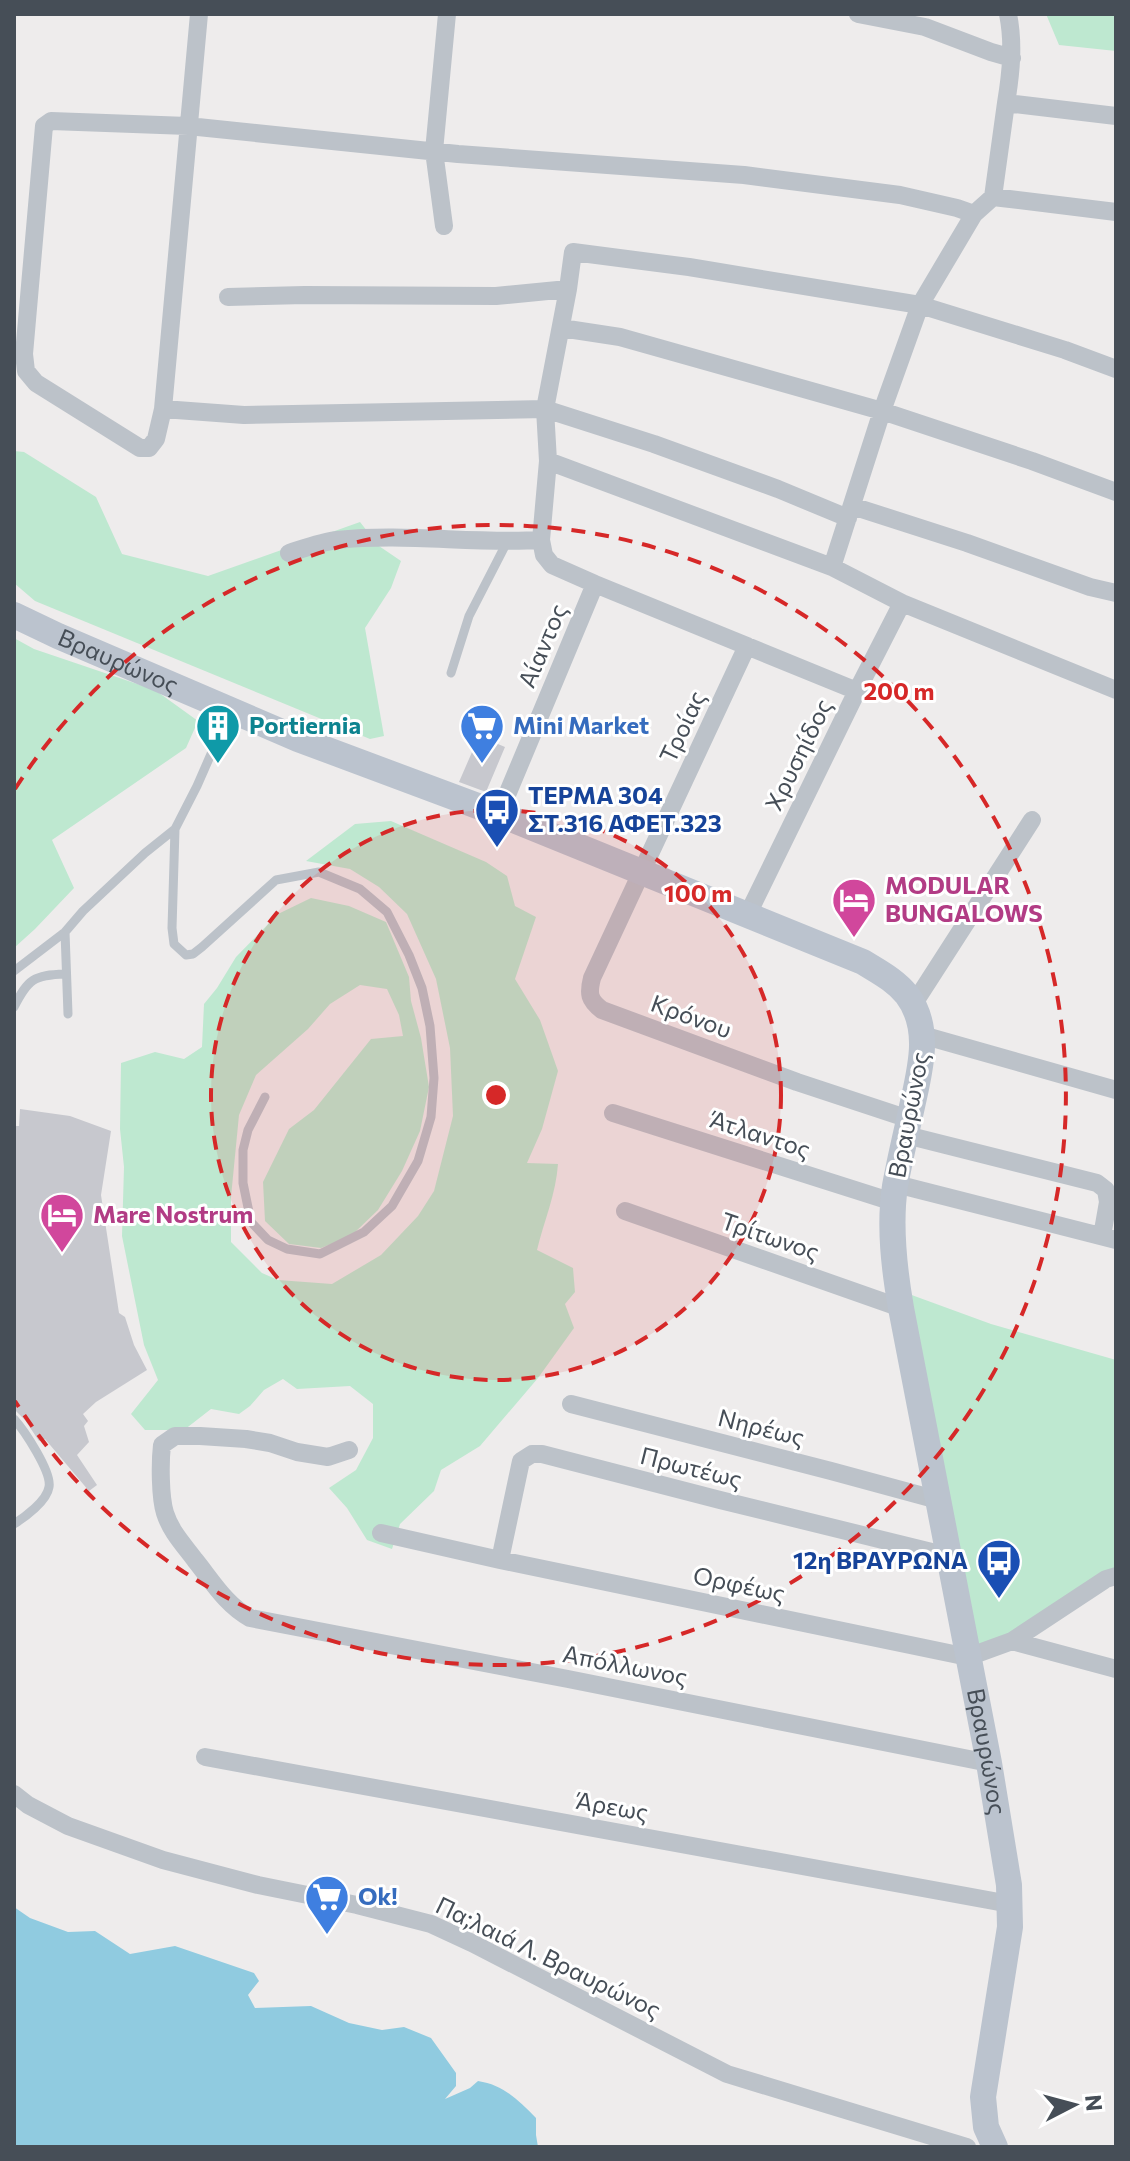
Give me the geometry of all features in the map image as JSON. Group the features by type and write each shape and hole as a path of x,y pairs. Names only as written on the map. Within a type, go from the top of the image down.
{"main road":[{"name":"Βραυρώνος","path":"14,615 230,710 370,767 499,814 863,962 889,977 906,994 913,1005 922,1035 922,1059 894,1193 894,1262 1007,1865 1010,1927 984,2086 985,2120 995,2147"}],"street":[{"path":"199,14 188,126 163,409 156,439 149,448 140,448 36,383 26,371 24,354 44,126 51,121 188,126 434,151 760,177 900,195 974,214"},
{"path":"444,226 434,151 447,14"},
{"path":"858,14 925,27 1012,58"},
{"path":"832,567 920,305 974,214 993,197 1012,58 1013,38 1008,14"},
{"path":"1006,103 1116,116"},
{"path":"993,197 1116,212"},
{"path":"857,691 595,584 552,565 544,555 541,540 548,461 545,409 573,252 689,267 920,305 1116,369"},
{"path":"228,297 496,296 568,289"},
{"path":"561,328 620,337 882,411 1116,492"},
{"path":"163,409 244,415 545,409 778,489 967,543 1090,587 1116,593"},
{"path":"548,461 832,567 902,603 1116,690"},
{"path":"289,553 334,540 416,537 507,542 541,540"},
{"name":"Αίαντος","path":"499,814 595,584"},
{"name":"Χρυσηίδος","path":"748,914 902,603"},
{"name":"Τροίας","path":"641,871 747,646"},
{"path":"913,1005 1032,820"},
{"name":"Κρόνου","path":"641,871 592,978 589,992 593,1003 602,1010 908,1127"},
{"path":"922,1035 1116,1090"},
{"name":"Άτλαντος","path":"613,1113 894,1193 1109,1238"},
{"path":"908,1127 1097,1183 1106,1190 1109,1238"},
{"name":"Τρίτωνος","path":"625,1211 901,1308"},
{"name":"Νηρέως","path":"571,1404 938,1500"},
{"name":"Απόλλωνος","path":"349,1450 328,1457 246,1439 200,1436 175,1436 162,1445 164,1511 173,1532 238,1612 250,1618 989,1763"},
{"name":"Πρωτέως","path":"500,1560 521,1461 532,1454 948,1556"},
{"name":"Ορφέως","path":"381,1533 968,1657"},
{"path":"968,1657 1012,1641 1097,1585 1116,1576"},
{"path":"1012,1641 1116,1669"},
{"name":"Άρεως","path":"205,1757 1010,1904"},
{"name":"Πα;λαιά Λ. Βραυρώνος","path":"14,1794 68,1826 163,1860 431,1924 727,2074 967,2147"}],"lane":[{"path":"451,673 469,616 507,542"},
{"path":"14,971 65,932 93,901 175,829 230,710"},
{"path":"175,829 172,928 174,944 186,955 202,947 276,880 319,872 360,889 387,912 422,988 430,1026 434,1078 431,1117 418,1161 392,1206 364,1232 320,1254 287,1249 268,1240 251,1222 243,1183 243,1150 248,1130 265,1097"},
{"path":"65,932 68,1014"},
{"path":"14,1007 24,986 41,975 65,974"},
{"path":"14,1419 47,1474 49,1488 43,1499 14,1524"}],"green space":[{"path":"1046,14 1116,14 1116,51 1059,45"},
{"path":"14,451 24,452 96,497 122,554 208,576 360,522 379,546 401,561 391,588 365,628 384,736 370,739 35,601 14,583"},
{"path":"14,638 34,649 155,690 198,721 186,748 52,840 74,888 14,948"},
{"path":"391,821 486,862 507,876 515,906 536,917 515,979 540,1020 558,1071 542,1129 527,1163 558,1164 537,1250 573,1268 575,1292 565,1304 574,1328 538,1378 480,1446 441,1470 434,1491 400,1524 392,1549 367,1540 347,1508 329,1488 356,1470 373,1438 373,1404 350,1386 297,1389 283,1379 264,1390 239,1414 211,1409 184,1430 145,1430 131,1414 158,1380 144,1345 122,1236 124,1167 120,1129 121,1063 155,1052 184,1059 202,1047 204,1004 236,957 278,914 311,898 349,906 386,922 409,977 429,1087 420,1131 402,1171 378,1210 351,1236 321,1248 289,1244 265,1221 263,1182 289,1129 314,1110 371,1039 403,1036 399,1015 387,989 360,985 330,1004 308,1029 256,1075 239,1115 231,1197 231,1242 262,1273 278,1280 332,1284 381,1255 418,1216 434,1191 453,1116 450,1048 436,979 407,914 379,887 350,869 306,861 355,824"},
{"path":"898,1290 991,1324 1116,1360 1116,1576 968,1657"}],"water":[{"path":"14,1907 30,1918 68,1932 95,1931 130,1954 175,1946 254,1973 259,1981 248,1995 255,2008 311,2006 349,2023 382,2030 404,2027 431,2038 456,2073 456,2086 445,2099 478,2081 503,2090 536,2118 538,2147 14,2147"}],"building":[{"name":"Mini Market","path":"479,736 505,747 486,792 459,782"},
{"name":"Mare Nostrum","path":"20,1109 70,1116 111,1131 101,1195 119,1313 125,1317 134,1345 147,1370 96,1402 83,1414 88,1421 84,1426 89,1442 77,1455 97,1485 89,1491 45,1439 39,1441 14,1409 14,1126 19,1126"}],"place":[{"name":"Portiernia","path":"218,765"},
{"name":"Mini Market","path":"482,765"},
{"name":"ΤΕΡΜΑ 304 ΣΤ.316 ΑΦΕΤ.323","path":"497,849"},
{"name":"MODULAR BUNGALOWS","path":"854,939"},
{"name":"Mare Nostrum","path":"62,1254"},
{"name":"12η ΒΡΑΥΡΩΝΑ","path":"999,1600"},
{"name":"Ok!","path":"327,1936"}]}
